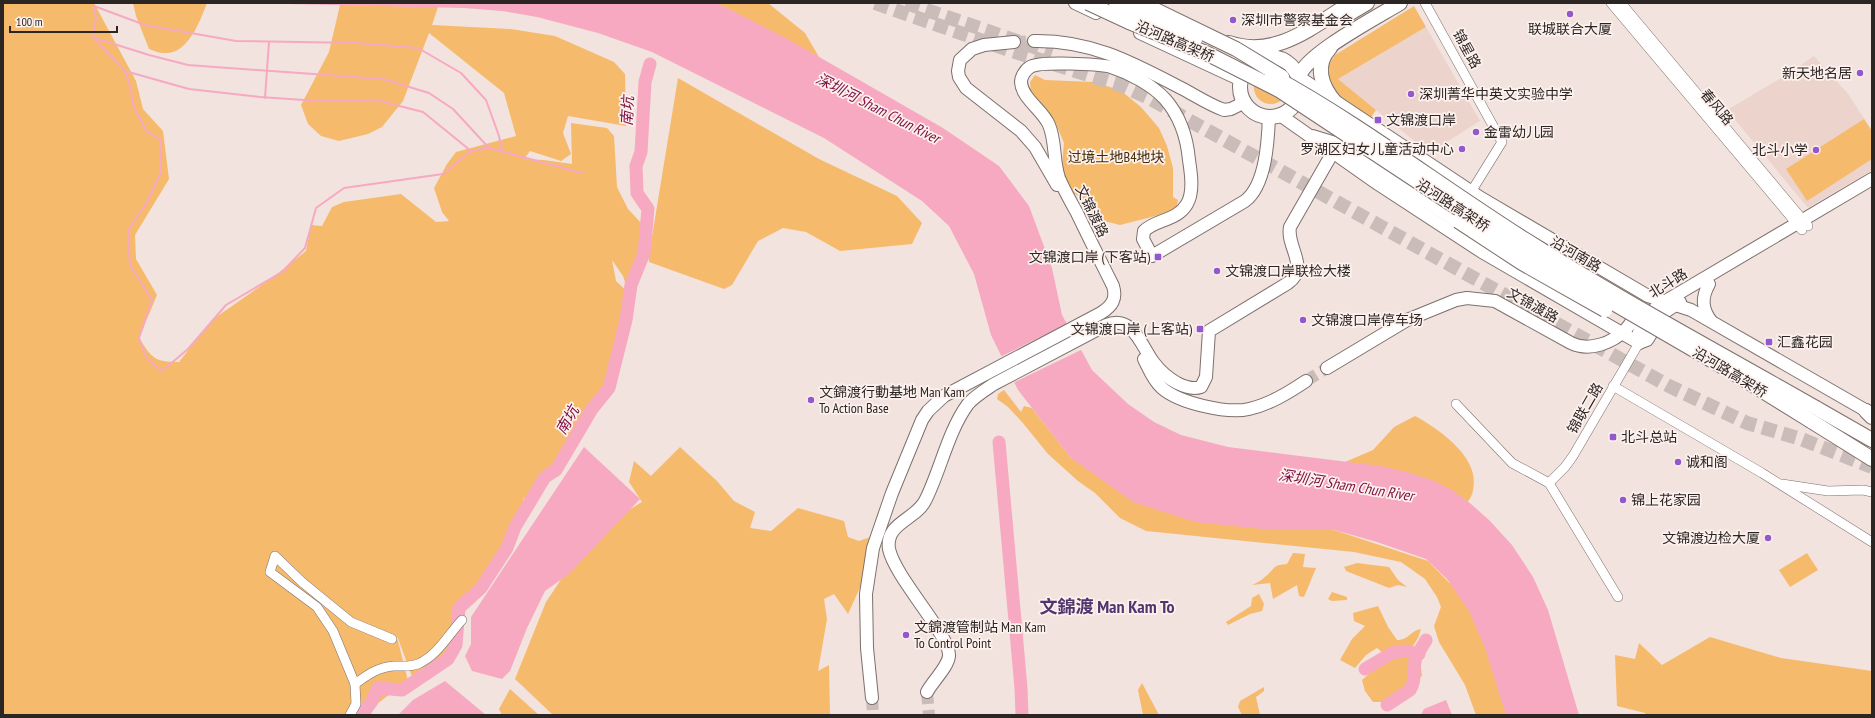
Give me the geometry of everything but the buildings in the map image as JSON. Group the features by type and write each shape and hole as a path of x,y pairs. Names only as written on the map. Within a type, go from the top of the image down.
{"highway":[{"name":"沿河路高架桥","path":"1116,3 1238,58 1315,100 1479,210 1557,260 1813,414"},
{"path":"1141,3 1248,55 1315,100"},
{"path":"1213,37 1245,47 1265,48 1275,46 1351,3"},
{"path":"1274,57 1366,3"},
{"path":"1299,77 1302,68 1306,64 1334,43 1400,3"},
{"name":"沿河路高架桥","path":"1085,4 1206,53 1279,90 1521,250 1732,372 1787,407 1813,414"},
{"path":"1334,43 1327,51 1320,69 1324,87 1335,102"},
{"path":"1264,57 1274,57 1286,61 1296,71 1299,77 1300,91 1291,109 1275,116 1253,111 1245,102 1241,92 1241,80 1246,69 1255,61 1264,57"},
{"path":"1312,137 1335,144 1348,150 1522,263 1732,382 1787,407"},
{"path":"1813,414 1872,440"},
{"path":"1813,414 1872,459"}],"main road":[{"path":"1129,3 1255,61"},
{"path":"1085,4 1241,80"},
{"path":"1034,41 1070,43 1108,52 1131,62 1224,110 1231,109 1245,102"},
{"name":"文锦渡路","path":"1014,42 972,49 960,60 958,71 959,78 966,88 1021,131 1035,147 1053,177 1106,289 1107,296 1105,304 1085,321"},
{"name":"文锦渡路","path":"1085,321 1111,306 1114,300 1114,291 1059,178 1048,123 1022,88 1022,78 1027,70 1039,65 1090,64 1111,67 1156,91 1171,107 1182,128 1187,146 1190,170 1190,196 1182,211 1144,231 1143,239 1152,256 1245,201 1254,194 1265,161 1275,116"},
{"name":"沿河南路","path":"1299,77 1471,192 1648,296 1668,304 1691,310 1870,414"},
{"path":"1275,116 1312,137 1475,248 1639,343"},
{"path":"927,692 947,662 948,650 938,631 896,568 889,548 889,537 894,527 918,511 925,501 950,440 968,404 979,394 994,384 1111,323 1125,324 1134,331 1152,361 1166,376 1188,388 1201,387 1206,378 1209,331 1288,283 1296,274 1298,261 1290,241 1290,227 1333,152"},
{"name":"北斗路","path":"1668,304 1709,284 1872,179"},
{"name":"北斗路","path":"1639,343 1647,340 1668,304 1802,225 1872,188"},
{"path":"1709,284 1703,296 1703,302 1704,309 1711,321"},
{"name":"文锦渡路","path":"1327,368 1407,320 1451,302 1467,298 1495,301 1582,348 1595,347 1621,333 1628,328 1644,304 1649,301 1668,304"},
{"path":"872,698 867,648 866,594 873,548 878,530 916,433 928,411 944,396 1085,321"},
{"path":"1092,333 1112,328 1126,332 1136,344 1153,377 1160,387 1169,393 1191,402 1235,411 1250,409 1280,397 1306,381"}],"street":[{"name":"锦星路","path":"1425,3 1502,142 1471,192"},
{"name":"春风路","path":"1611,3 1802,225"},
{"name":"春风路","path":"1621,3 1802,225"},
{"name":"锦联二路","path":"1550,483 1570,461 1639,343"},
{"path":"1613,386 1619,396 1760,479 1828,491 1863,490 1872,492"},
{"path":"1456,404 1512,463 1550,483 1618,597"},
{"path":"1778,483 1872,542"},
{"path":"350,715 356,704 355,684 333,631 317,608 270,572 276,556 302,582 351,622 392,639"},
{"path":"355,684 369,674 382,668 417,664 429,658 462,620"}],"shaded area":[{"name":"深圳菁华中英文实验中学","path":"1426,27 1480,121 1429,153 1338,79"},
{"name":"北斗小学","path":"1814,56 1849,95 1872,131 1872,170 1808,208 1727,110 1786,75"}],"green space":[{"path":"3,3 94,3 136,81 143,109 163,131 169,179 135,235 136,259 157,295 139,338 154,358 171,362 179,362 212,320 272,278 306,251 311,225 322,226 332,207 344,202 401,194 436,222 449,221 442,212 434,188 447,164 456,152 516,136 504,93 429,33 403,101 382,127 368,134 339,141 321,136 308,124 301,105 329,52 340,5 438,7 432,25 511,29 555,36 614,62 625,74 626,126 568,116 563,133 571,154 561,161 530,151 524,159 572,164 571,123 607,128 614,136 617,187 628,209 642,224 635,287 627,288 623,276 612,260 616,281 630,294 609,388 596,405 556,470 545,477 525,509 523,496 523,512 500,558 459,608 456,645 451,653 414,682 396,633 409,685 395,690 363,715 3,715"},
{"path":"133,3 207,3 197,27 186,43 180,49 164,53 149,49 136,16"},
{"path":"717,3 768,3 805,33 819,57"},
{"path":"1414,6 1426,27 1338,79 1376,110 1369,120 1332,91 1324,72 1335,55"},
{"path":"1264,71 1285,98 1277,103 1269,104 1262,102 1254,91 1254,84 1257,77"},
{"name":"过境土地B4地块","path":"1035,75 1045,80 1093,82 1120,90 1141,107 1159,128 1167,146 1173,168 1173,197 1178,200 1177,206 1171,212 1120,225 1093,216 1083,198 1069,191 1061,175 1064,143 1056,124 1037,104 1031,93 1030,82"},
{"path":"678,78 819,159 897,196 922,223 912,244 840,251 806,232 783,228 758,241 732,285 724,289 649,262"},
{"path":"1864,119 1872,131 1872,159 1807,201 1786,169"},
{"path":"1004,390 1021,412 1024,406 1032,408 1071,458 1331,529 1428,561 1465,599 1484,640 1509,715 1476,715 1465,685 1439,642 1434,626 1441,607 1437,597 1425,579 1401,562 1354,552 1146,531 1120,518 1095,493 1078,481 1048,454 1022,422 1008,407 997,399 998,394"},
{"path":"1415,416 1446,437 1456,446 1471,467 1474,478 1473,492 1468,502 1439,485 1409,474 1345,462 1373,450 1394,427"},
{"path":"680,447 717,481 734,501 755,512 750,528 771,531 798,508 844,521 848,537 859,541 885,532 848,614 834,594 824,599 827,619 818,671 829,665 830,715 553,715 515,679 546,602 570,566 619,516 642,502 629,482 634,461 651,476"},
{"path":"1293,553 1305,554 1303,567 1316,568 1304,597 1299,596 1297,585 1273,599 1270,583 1252,585 1263,579 1276,566 1287,564"},
{"path":"1807,553 1818,570 1790,587 1779,570"},
{"path":"1357,563 1389,567 1398,580 1407,587 1398,585 1389,588 1346,571 1344,567"},
{"path":"1332,592 1347,597 1347,600 1332,601 1328,599"},
{"path":"1259,594 1264,604 1262,611 1250,614 1228,625 1226,622 1251,606 1252,598"},
{"path":"1378,606 1388,627 1397,640 1404,639 1421,629 1413,646 1420,660 1422,676 1382,702 1373,702 1365,691 1362,680 1384,661 1383,653 1377,648 1366,655 1355,668 1340,660 1352,639 1365,626 1354,621 1353,613"},
{"path":"1710,637 1781,658 1872,671 1872,715 1645,715 1645,713 1617,706 1615,655 1635,659 1639,643 1662,665"},
{"path":"1142,683 1159,715 1143,715 1138,690"},
{"path":"1264,687 1264,691 1256,697 1260,715 1242,715 1238,707 1240,701"},
{"path":"510,689 539,715 502,715 499,709"}],"water":[{"name":"深圳河 Sham Chun River","path":"245,3 717,3 793,42 943,128 999,166 1029,206 1052,268 1062,315 1092,370 1128,404 1154,422 1181,435 1228,447 1380,466 1407,472 1434,481 1452,490 1471,504 1489,520 1512,545 1533,577 1548,610 1579,715 1506,715 1485,648 1469,611 1447,579 1426,559 1377,542 1331,529 1262,529 1195,522 1133,502 1071,458 1018,390 991,335 974,274 949,226 922,201 824,138 652,52 598,33 537,17 502,11 464,8"},
{"path":"584,447 640,499 569,574 545,591 527,628 510,671 502,679 472,671 465,656 471,644 471,617"},
{"path":"445,681 486,715 398,715 413,700"},
{"path":"1446,700 1452,715 1421,715 1424,709"}],"pier":[{"path":"1069,323 1083,349 1013,383 1000,357"}],"waterway":[{"path":"502,151 499,136 486,100 461,73 418,48 357,43 236,41 145,25 94,6 96,18 93,37 125,71 130,86 134,107 147,132 161,140 160,174 147,202 128,230 130,265 152,300 139,338 147,359 162,371 188,349 226,305 282,272 305,248 316,208 344,188 443,174 471,151 489,148 582,173"},
{"path":"95,38 149,55 188,65 383,79 429,93 453,109 489,148"},
{"path":"265,98 269,42"},
{"name":"南坑","path":"362,715 372,701 378,688 402,690 448,659 456,645 459,608 481,588 507,548 515,527 545,477 556,470 592,409 609,388 626,320 631,285 644,253 648,209 637,193 636,166 641,152 645,82 650,64"},
{"path":"125,71 189,89 260,97 319,101 376,100 423,112 471,151"},
{"path":"999,442 1021,688 1022,715"},
{"path":"1387,705 1410,690 1414,678 1416,658 1426,640"},
{"path":"1365,669 1392,653 1404,651 1419,654"}],"tunnel":[{"path":"875,3 1009,50 1123,86 1147,97 1669,386 1747,423 1801,439 1872,467"},
{"path":"906,3 1052,53"},
{"path":"1014,42 1034,41"},
{"path":"1306,381 1327,368"},
{"path":"927,692 929,715"},
{"path":"872,698 873,715"}],"place":[{"name":"联城联合大厦","path":"1570,14"},
{"name":"深圳市警察基金会","path":"1233,20"},
{"name":"新天地名居","path":"1860,73"},
{"name":"深圳菁华中英文实验中学","path":"1411,94"},
{"name":"文锦渡口岸","path":"1378,120"},
{"name":"金雷幼儿园","path":"1476,132"},
{"name":"罗湖区妇女儿童活动中心","path":"1462,149"},
{"name":"北斗小学","path":"1816,150"},
{"name":"文锦渡口岸 (下客站)","path":"1158,257"},
{"name":"文锦渡口岸联检大楼","path":"1217,271"},
{"name":"文锦渡口岸停车场","path":"1303,320"},
{"name":"文锦渡口岸 (上客站)","path":"1200,329"},
{"name":"汇鑫花园","path":"1769,342"},
{"name":"文錦渡行動基地 Man Kam To Action Base","path":"811,400"},
{"name":"北斗总站","path":"1613,437"},
{"name":"诚和阁","path":"1678,462"},
{"name":"锦上花家园","path":"1623,500"},
{"name":"文锦渡边检大厦","path":"1768,538"},
{"name":"文錦渡管制站 Man Kam To Control Point","path":"906,635"}],"district":[{"name":"文錦渡 Man Kam To","path":"1107,606"}]}
